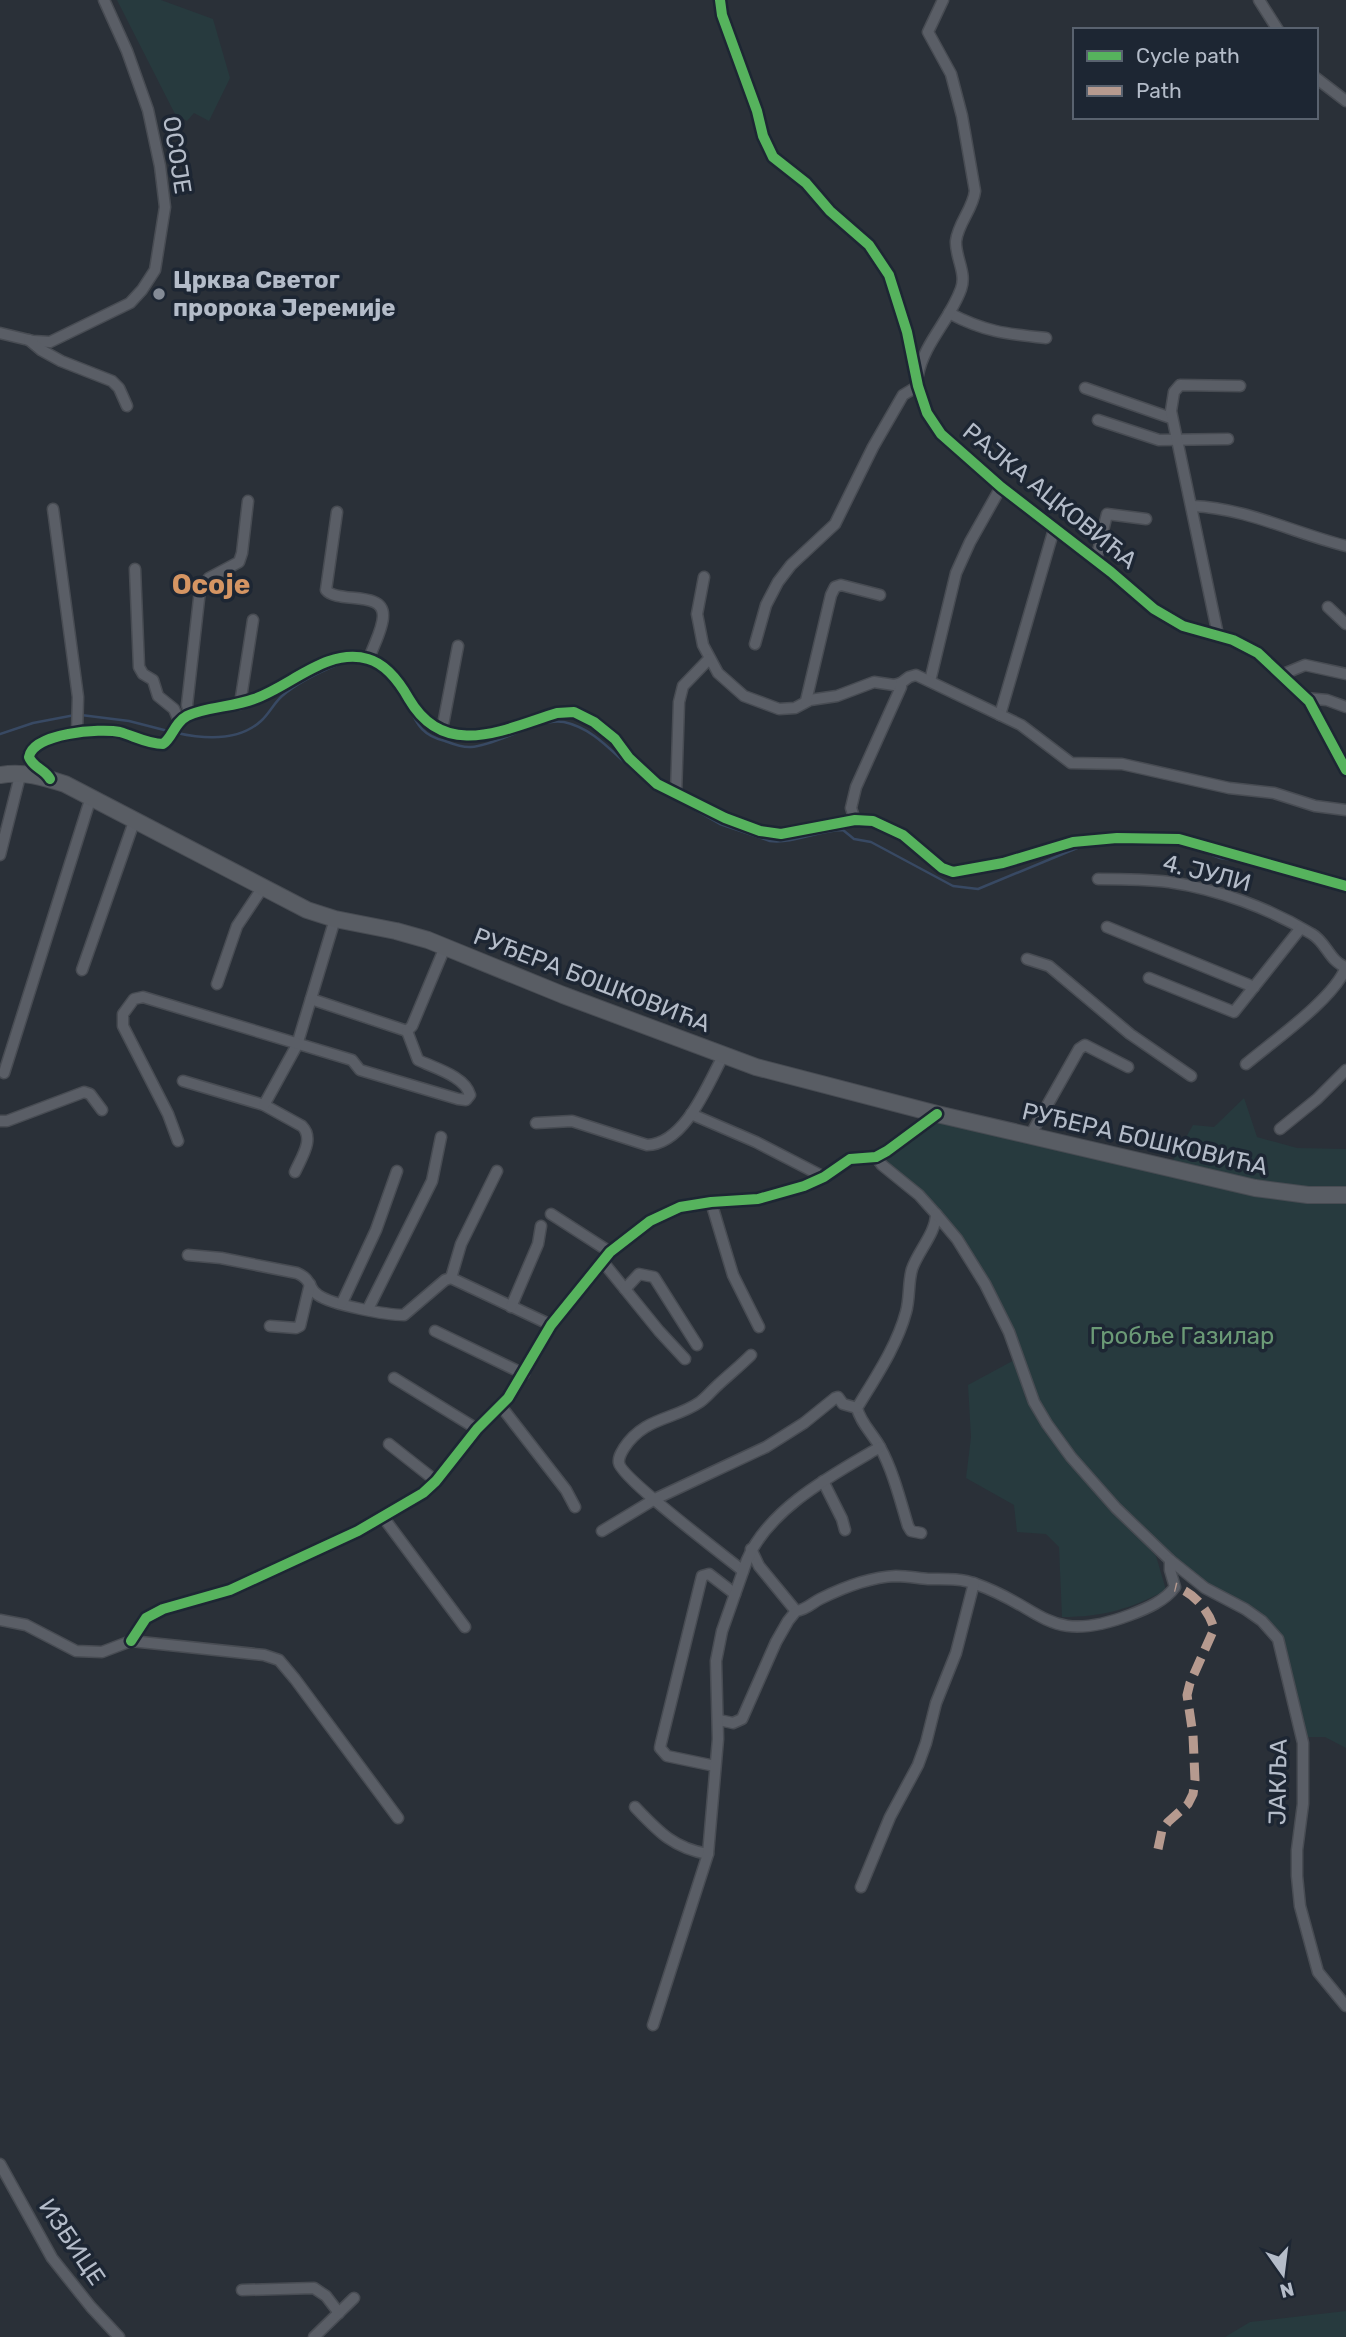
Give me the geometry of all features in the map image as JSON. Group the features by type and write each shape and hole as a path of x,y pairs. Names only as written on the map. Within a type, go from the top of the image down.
{"main road":[{"name":"РУЂЕРА БОШКОВИЋА","path":"0,775 21,772 50,779 91,797 307,910 335,919 397,931 445,947 723,1056 783,1075 1255,1188 1308,1195 1346,1195"}],"street":[{"name":"ОСОЈЕ","path":"0,333 50,342 130,303 155,270 165,206 160,166 148,110 127,51 104,0"},
{"name":"РАЈКА АЦКОВИЋА","path":"720,0 722,15 774,158 806,183 830,211 869,245 881,262 896,297 917,384 927,413 941,435 1001,487 1096,560 1146,603 1183,626 1250,647 1315,710 1346,770"},
{"path":"755,644 766,605 778,582 791,565 835,524 873,447 903,395 917,384 922,356 949,313 963,283 957,239 974,200 975,191 962,117 951,74 928,32 943,0"},
{"path":"1259,0 1277,28"},
{"path":"1318,80 1346,101"},
{"path":"949,313 973,326 999,333 1046,338"},
{"path":"29,340 61,361 112,381 119,388 127,406"},
{"path":"1218,635 1171,418 1172,399 1180,385 1240,386"},
{"path":"1085,388 1171,418"},
{"path":"1098,420 1159,440 1228,439"},
{"name":"РАЈКА АЦКОВИЋА","path":"930,681 956,573 1001,487"},
{"path":"190,715 187,705 200,590 209,578 239,562 248,501"},
{"path":"1192,506 1239,513 1346,546"},
{"path":"53,509 79,709 78,727 114,732 158,744 167,742 178,723 190,715 240,704 272,692 331,661 347,658 369,659 390,673 416,711 435,728 461,736 483,735 557,713 574,712 605,730 651,780 725,818 772,834 855,820 873,821 903,835 942,868 953,872 1003,863 1073,842 1161,838 1189,841 1346,886"},
{"path":"337,512 326,590 334,597 364,599 378,604 382,610 384,617 369,659"},
{"name":"РАЈКА АЦКОВИЋА","path":"1096,560 1107,514 1146,519"},
{"name":"РАЈКА АЦКОВИЋА","path":"1000,715 1054,529"},
{"path":"135,569 139,667 143,674 153,680 158,696 174,709 178,723"},
{"path":"705,577 697,614 703,645 709,659 718,673 744,696 779,709 795,708 806,701 837,696 874,682 894,685 916,675 1032,732 1065,761 1071,763 1122,764 1229,788 1274,793 1315,806 1346,810"},
{"path":"806,701 835,587 841,585 880,595"},
{"path":"1328,607 1346,624"},
{"path":"240,704 253,620"},
{"path":"442,730 458,646"},
{"path":"676,794 679,702 683,686 709,659"},
{"path":"1281,675 1305,665 1346,674"},
{"path":"855,820 851,808 852,799 901,683"},
{"path":"1305,698 1328,700 1346,707"},
{"name":"РУЂЕРА БОШКОВИЋА","path":"50,779 45,772 34,766 30,760 30,752 41,741 78,727"},
{"path":"0,855 21,772"},
{"path":"4,1073 91,797"},
{"path":"82,970 135,819"},
{"name":"4. ЈУЛИ","path":"1098,879 1145,880 1189,886 1250,905 1315,936 1338,964 1346,967 1343,976 1318,1002 1246,1064"},
{"path":"217,984 237,926 263,887"},
{"path":"264,1105 298,1045 335,919"},
{"path":"1107,927 1254,987"},
{"path":"1149,978 1230,1012 1237,1010 1300,929"},
{"name":"РУЂЕРА БОШКОВИЋА","path":"407,1031 412,1026 445,947"},
{"path":"1027,959 1049,967 1130,1034 1191,1076"},
{"path":"178,1141 168,1114 123,1026 123,1014 134,999 143,997 352,1060 360,1070 458,1099 466,1100 470,1095 468,1088 457,1079 418,1060 407,1031 311,999"},
{"name":"РУЂЕРА БОШКОВИЋА","path":"1031,1134 1079,1049 1085,1045 1128,1067"},
{"name":"РУЂЕРА БОШКОВИЋА","path":"536,1123 572,1121 651,1145 674,1133 691,1114 723,1056"},
{"path":"1280,1129 1317,1099 1346,1070"},
{"path":"183,1082 264,1105 307,1130 309,1140 295,1172"},
{"path":"0,1121 7,1121 84,1092 90,1094 102,1110"},
{"path":"691,1114 756,1142 824,1177"},
{"path":"131,1641 146,1618 163,1609 230,1590 358,1531 423,1493 500,1405 524,1374 551,1325 610,1252 638,1230 680,1207 769,1196 824,1177 854,1158 876,1157 937,1114"},
{"path":"368,1309 432,1181 441,1137"},
{"name":"ЈАКЉА","path":"876,1157 919,1195 957,1239 1001,1313 1016,1348 1028,1389 1046,1424 1097,1488 1170,1560 1205,1588 1245,1609 1275,1634 1281,1646 1290,1697 1303,1743 1303,1804 1297,1850 1300,1906 1318,1972 1346,2006"},
{"path":"342,1303 376,1230 397,1171"},
{"path":"451,1278 461,1244 497,1171"},
{"path":"711,1202 733,1275 759,1327"},
{"path":"551,1214 610,1252"},
{"path":"921,1533 911,1531 908,1526 880,1447 857,1408 903,1323 911,1272 934,1225 936,1214"},
{"path":"511,1307 538,1244 541,1226"},
{"path":"188,1255 221,1258 297,1273 306,1277 314,1293 324,1299 392,1315 404,1315 445,1280 451,1278 551,1325"},
{"path":"603,1262 685,1359"},
{"path":"625,1289 639,1274 654,1277 697,1345"},
{"path":"270,1326 300,1326 310,1284"},
{"path":"435,1331 524,1374"},
{"path":"743,1571 670,1514 622,1472 619,1458 633,1437 645,1427 701,1402 751,1355"},
{"path":"394,1378 477,1429"},
{"path":"602,1531 655,1499 766,1447 804,1423 835,1398 838,1397 843,1404 857,1408"},
{"path":"500,1405 566,1490 575,1507"},
{"path":"389,1444 436,1480"},
{"path":"653,2025 708,1854 719,1720 715,1684 716,1661 722,1631 751,1549 780,1515 823,1481 880,1447"},
{"path":"823,1481 845,1530"},
{"path":"383,1517 465,1627"},
{"path":"751,1549 759,1566 796,1611"},
{"path":"796,1611 802,1611 817,1600 855,1583 893,1576 974,1583 993,1589 1055,1624 1082,1627 1128,1615 1164,1598 1175,1587 1170,1560"},
{"path":"715,1766 667,1755 660,1748 702,1576 709,1574 735,1594"},
{"path":"861,1887 890,1817 918,1765 936,1703 956,1653 974,1583"},
{"path":"719,1720 733,1723 743,1719 776,1642 796,1611"},
{"path":"0,1620 26,1625 76,1651 102,1652 131,1641 264,1655 279,1660 398,1818"},
{"path":"635,1807 656,1829 678,1846 708,1854"},
{"name":"ИЗБИЦЕ","path":"0,2164 52,2258 119,2337"},
{"path":"242,2290 314,2288 326,2296 339,2313"},
{"path":"314,2337 354,2298"}],"green space":[{"path":"117,0 161,0 213,19 230,78 209,121 194,113 187,121 175,114"},
{"name":"Гробље Газилар","path":"1244,1098 1257,1137 1297,1148 1346,1149 1346,1748 1325,1737 1303,1737 1275,1634 1218,1596 1104,1498 1156,1556 1166,1590 1116,1611 1062,1617 1059,1547 1046,1534 1017,1532 1014,1505 966,1478 971,1437 968,1385 1018,1358 957,1239 876,1157 937,1114 1169,1167 1193,1125 1214,1127","holes":["1020,1365 1059,1442 1089,1481 1045,1432 1025,1397"]},
{"path":"1346,2311 1346,2337 1225,2337 1250,2322"}],"waterway":[{"path":"177,733 221,737 252,728 295,686 339,664"},
{"path":"385,676 397,689"},
{"path":"409,706 418,725 426,733 465,747 494,742 543,724 564,722 575,725 586,730 638,774"},
{"path":"0,734 33,723 75,715"},
{"path":"81,715 129,721 168,731"},
{"path":"676,799 720,824 770,841 788,841 843,830 854,839 871,842 953,886 978,889 1082,846"},
{"path":"1205,852 1239,861"}],"marked path":[{"path":"1158,1849 1162,1830 1188,1804 1193,1794 1193,1735 1187,1695 1214,1629 1200,1603 1175,1587"}],"cycle path":[{"path":"720,0 722,15 757,111 763,136 773,157 806,183 830,211 869,245 889,275 907,332 918,386 927,413 941,434 1001,487 1111,572 1154,609 1183,626 1233,640 1258,653 1309,701 1346,770"},
{"path":"50,779 29,757 33,749 54,737 111,731 163,744 179,722 187,716 254,699 323,663 353,657 368,659 381,665 397,681 424,718 440,730 458,735 497,732 557,713 574,712 594,722 615,739 629,758 657,784 725,818 760,831 781,834 855,820 873,821 903,835 942,868 953,872 1003,863 1073,842 1117,838 1179,839 1346,886"},
{"path":"131,1641 146,1618 163,1609 230,1590 358,1531 423,1493 436,1481 477,1429 508,1398 551,1325 610,1252 650,1221 680,1207 758,1199 804,1186 824,1177 850,1159 876,1157 937,1114"}],"place":[{"name":"Црква Светог пророка Јеремије","path":"159,294"}],"district":[{"name":"Осоје","path":"211,584"}]}
